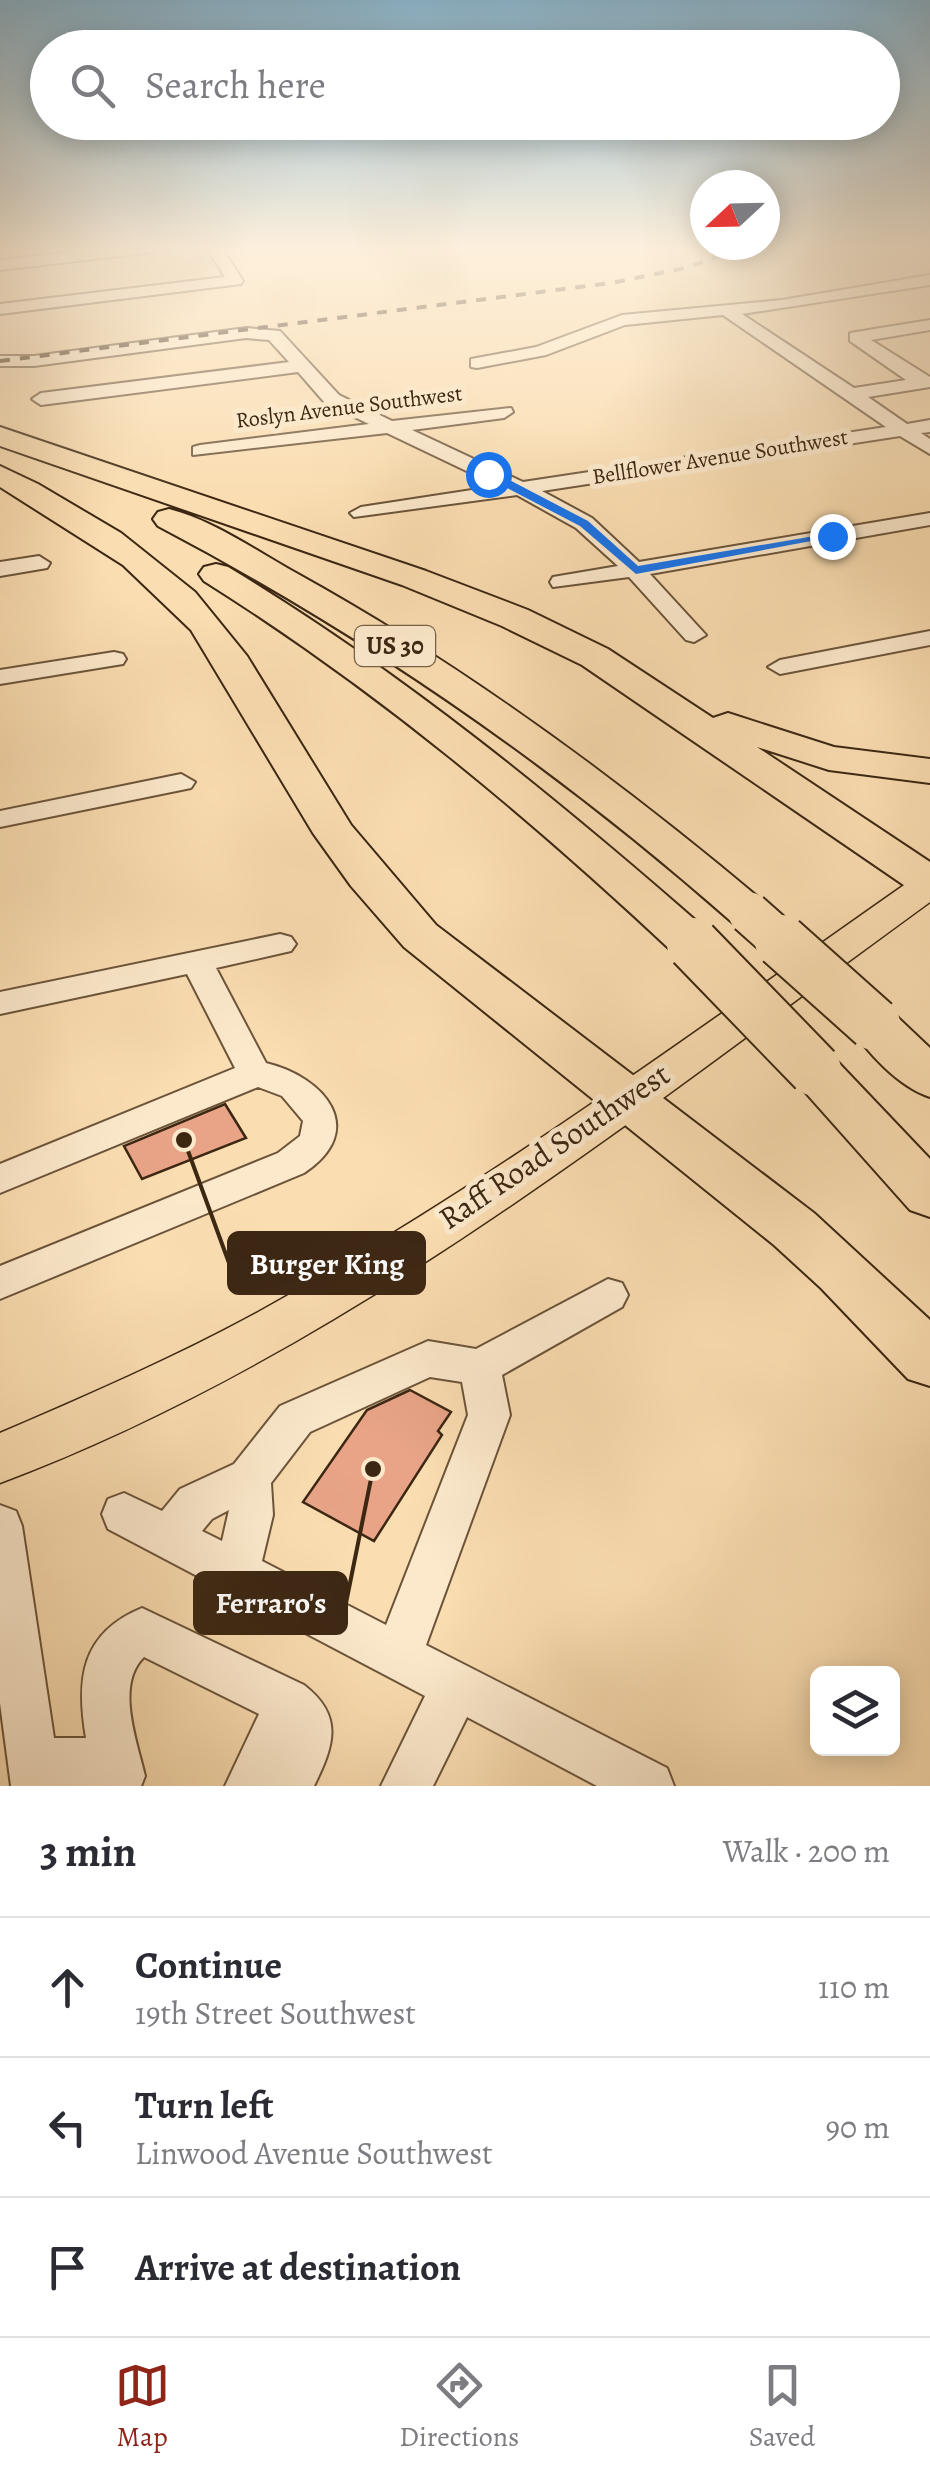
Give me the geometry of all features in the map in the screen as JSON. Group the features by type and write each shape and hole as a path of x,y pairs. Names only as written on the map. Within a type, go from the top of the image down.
{"highway":[{"path":"0,436 414,578 515,618 754,737 830,758 930,771"},
{"name":"US 30","path":"0,445 140,504 333,606 551,752 688,859 930,1078"},
{"name":"US 30","path":"0,465 161,543 251,596 360,667 520,788 692,944 930,1195"},
{"path":"0,476 112,542 177,593 221,646 324,818 389,906 442,956 794,1229 854,1282 930,1360"},
{"path":"595,657 930,883"}],"main road":[{"name":"Raff Road Southwest","path":"0,1459 148,1392 309,1308 626,1098 930,883"}],"street":[{"path":"478,364 540,352 593,331"},
{"path":"758,331 901,432 930,448"},
{"path":"885,331 856,336 926,382"},
{"path":"0,361 34,361 256,333 280,338 332,399 520,488 584,523 636,570 694,635"},
{"path":"41,400 300,366"},
{"path":"851,394 926,382"},
{"name":"Roslyn Avenue Southwest","path":"200,451 504,412"},
{"name":"Bellflower Avenue Southwest","path":"361,513 930,426"},
{"path":"561,582 930,519"},
{"path":"0,569 39,563"},
{"path":"780,667 930,638"},
{"path":"0,678 114,659"},
{"path":"0,818 181,782"},
{"path":"0,1003 280,944"},
{"path":"197,962 255,1074"},
{"path":"0,1179 255,1074 278,1076 308,1100 321,1120 321,1135 314,1147 291,1163 0,1283"},
{"path":"168,1537 196,1504 249,1478 296,1419 428,1359 480,1367 608,1295"},
{"path":"398,1657 489,1415 480,1367"},
{"path":"236,1572 251,1515 249,1478"},
{"path":"124,1514 648,1786"},
{"path":"0,1526 7,1618 35,1775 91,1763 116,1782"},
{"path":"116,1782 104,1674 128,1637 142,1631 287,1702 306,1717 306,1748 287,1786"},
{"path":"406,1786 456,1686"},
{"path":"250,1786 274,1743 287,1702"}],"building":[{"path":"225,1104 246,1138 142,1179 124,1146"},
{"path":"410,1390 451,1412 438,1431 442,1435 374,1541 303,1502 367,1410"}],"railway":[{"path":"0,361 232,331"}],"place":[{"name":"Burger King","path":"184,1140"},
{"name":"Ferraro's","path":"373,1469"}],"route":[{"path":"488,474 584,523 636,570 832,536"}]}
